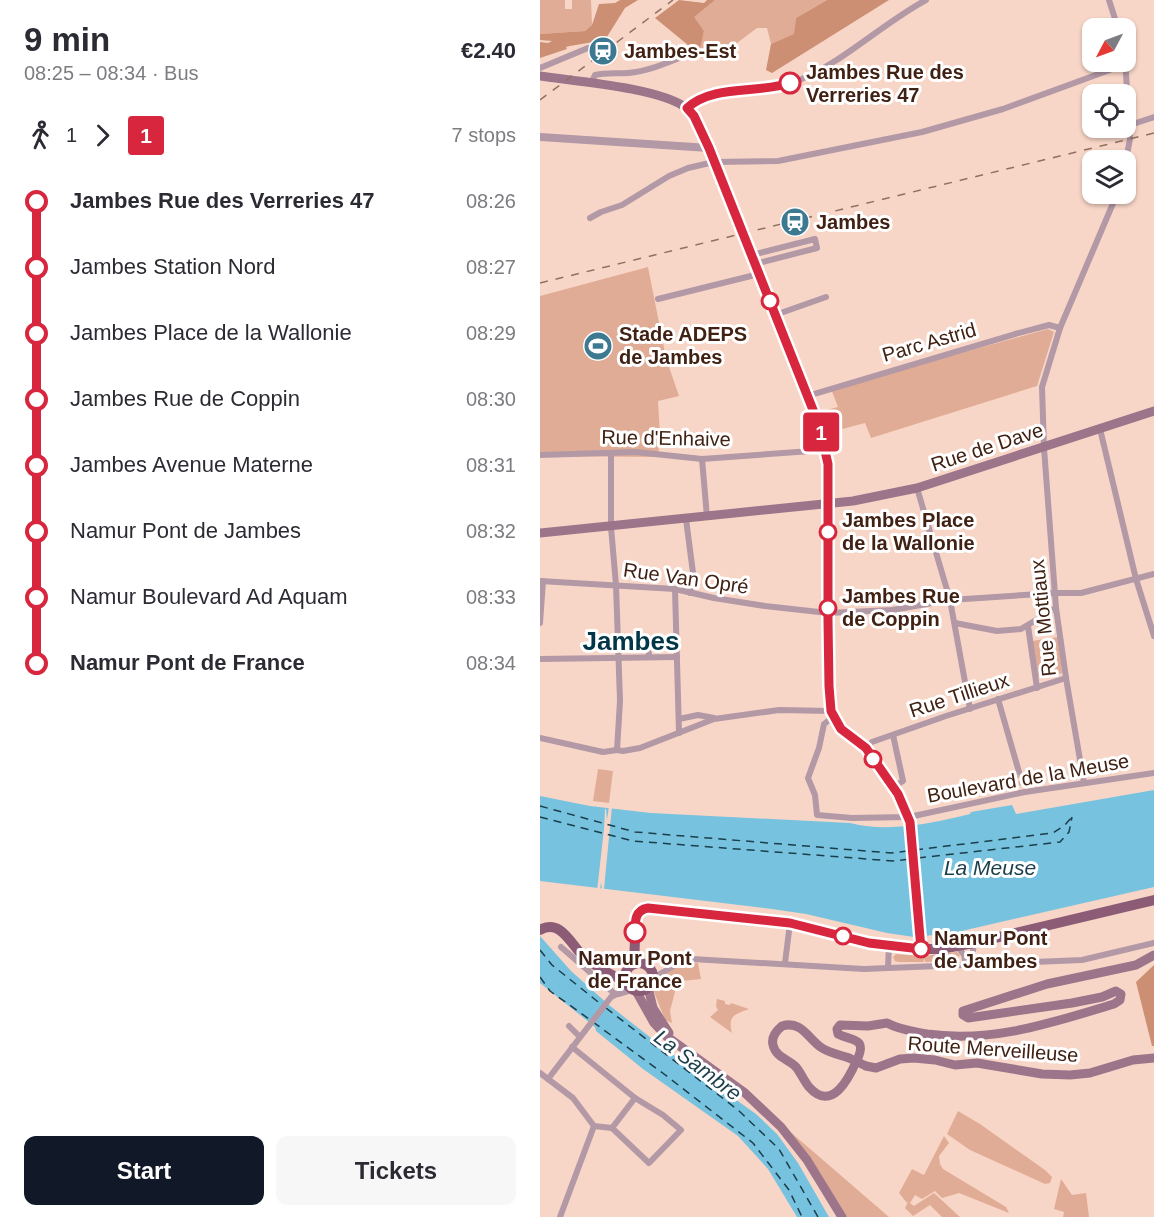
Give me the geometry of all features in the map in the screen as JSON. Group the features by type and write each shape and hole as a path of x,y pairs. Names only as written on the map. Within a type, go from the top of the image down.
{"main road":[{"path":"540,76 660,96 687,108 694,116 709,148 819,425 826,449 828,464 829,686 832,714 846,734 866,748 893,786 909,819 921,945"},
{"name":"Rue de Dave","path":"540,533 853,501 917,488 1154,411"},
{"path":"683,1048 680,1048 660,1030 629,981 636,945 636,915 648,908 790,923 889,946 957,946 1154,900"},
{"path":"544,928 560,930 584,956 629,981 642,991 651,982"},
{"name":"Route Merveilleuse","path":"1154,955 1136,965 1047,984 963,1011 963,1016 968,1018 1072,1003 1102,997 1116,991 1121,994 1120,1000 1114,1004 1008,1034 954,1037 897,1029 888,1023 872,1026 840,1025 837,1029 838,1034 856,1039 860,1044 860,1053 844,1085 837,1092 829,1095 820,1095 811,1088 795,1066 777,1053 773,1044 777,1030 783,1026 795,1024 824,1050 849,1058 866,1066 876,1068 900,1059 914,1058 955,1065 974,1063 1070,1075 1090,1073 1132,1060 1154,1058"},
{"path":"629,981 651,970 653,1008 663,1026 683,1048 750,1097 781,1127 807,1160 842,1217"}],"street":[{"path":"687,108 697,99 724,92 779,87 818,71 907,10 926,0"},
{"path":"1109,0 1115,18"},
{"path":"540,68 588,48"},
{"path":"591,83 595,75 610,72 628,73 654,67 697,51"},
{"path":"590,218 622,205 678,172 714,162 778,161 922,132 1003,109 1098,72"},
{"path":"1136,123 1154,117"},
{"path":"540,137 709,148"},
{"name":"Rue Mottiaux","path":"1084,783 1056,608 1044,448 1042,387 1059,328 1113,204"},
{"path":"815,239 817,248 753,259 815,239"},
{"path":"658,299 759,274"},
{"path":"776,315 826,297"},
{"name":"Parc Astrid","path":"807,396 1015,334 1049,325 1059,328"},
{"path":"1100,429 1136,579 1154,636"},
{"name":"Rue d'Enhaive","path":"540,454 636,452 702,459 826,449"},
{"path":"611,453 611,527 616,585 620,701 617,750"},
{"path":"702,459 706,517"},
{"path":"917,488 950,600 970,709"},
{"path":"686,519 693,573 690,593"},
{"name":"Rue Van Opré","path":"541,581 675,589 765,606 828,612 892,610 950,600 1081,593 1154,574"},
{"path":"540,623 541,581"},
{"path":"675,589 679,733"},
{"path":"955,623 997,631 1021,628 1056,608"},
{"path":"1028,626 1037,688"},
{"path":"618,643 648,641 649,657"},
{"path":"540,659 677,657"},
{"name":"Rue Tillieux","path":"866,748 872,742 1066,678"},
{"path":"998,699 1019,772"},
{"path":"679,719 698,716 714,718 779,710 832,714"},
{"name":"Boulevard de la Meuse","path":"832,714 824,724 819,748 808,778 815,795 817,815 909,819 1024,792 1154,773"},
{"path":"540,738 603,752 623,751 640,748 714,718"},
{"path":"893,735 903,781 893,786"},
{"path":"1022,785 1024,792"},
{"path":"785,963 790,923"},
{"path":"968,965 974,943"},
{"path":"651,982 677,964 692,959 785,963 832,968 968,965 1083,960 1154,943"},
{"path":"888,967 889,946"},
{"path":"957,946 968,965"},
{"path":"561,947 584,968 629,981"},
{"path":"548,1079 608,1000 629,981"},
{"path":"569,1026 580,1037"},
{"path":"540,1073 573,1098 594,1126 612,1128 649,1163 681,1130 663,1115 635,1098 572,1047"},
{"path":"612,1128 635,1098"},
{"path":"560,1217 594,1126"}],"shaded area":[{"path":"540,0 565,0 565,9 572,9 572,0 591,0 592,25 585,31 540,34"},
{"path":"620,0 638,0 625,8 605,40 566,47 567,49 540,58 540,42 552,41 540,40 540,34 585,31 592,25 599,4 615,3"},
{"path":"679,0 704,3 707,0 715,0 694,17 704,31 699,54 655,18"},
{"path":"715,0 827,0 796,18 795,34 771,44 767,28 757,28 725,52 700,48 704,31 693,17"},
{"path":"827,0 889,0 772,73 766,70 771,44 794,34 796,18"},
{"path":"648,267 666,358 679,396 658,401 660,434 658,457 540,456 540,296"},
{"path":"1048,329 1054,332 1037,386 871,438 865,423 831,432 822,411 838,407 831,389"},
{"path":"1058,637 1062,673 1042,679 1038,676 1032,641"},
{"path":"598,769 613,771 609,803 593,801"},
{"path":"957,952 960,955 956,961 925,962 925,959 923,962 898,962 893,957 896,954 923,956"},
{"path":"690,962 698,963 701,979 681,981 677,984 670,1011 672,1023 665,1020 653,989 667,971"},
{"path":"1154,965 1154,1046 1152,1046 1136,982"},
{"path":"717,999 725,1001 725,1004 730,1005 731,1003 749,1009 734,1016 731,1022 732,1033 710,1017 718,1010"},
{"path":"958,1111 1045,1170 1052,1177 1050,1183 1045,1184 970,1150 947,1134"},
{"path":"787,1129 889,1217 846,1217"},
{"path":"944,1136 949,1143 939,1156 943,1169 1006,1207 1009,1213 959,1193 942,1198 935,1191 922,1199 915,1195 910,1203 914,1206 934,1193 960,1217 942,1217 930,1205 913,1216 905,1208 909,1200 907,1203 899,1193 912,1169 924,1175"},
{"path":"1061,1179 1072,1195 1086,1193 1089,1217 1063,1217 1064,1212 1054,1209"}],"water":[{"name":"La Meuse","path":"1154,790 1154,887 953,933 914,937 806,914 540,881 540,796 590,806 651,813 896,827 1012,805 1016,814"},
{"path":"540,936 571,971 609,1005 665,1049 756,1114 777,1134 798,1163 829,1217 797,1217 768,1169 738,1136 643,1069 540,983"}],"pier":[{"path":"609,806 612,806 604,889 602,889 601,882 600,892 597,891 605,809 607,820"}],"ferry route":[{"path":"540,806 635,832 891,853 908,851"},
{"path":"540,817 633,841 893,861 910,859"},
{"path":"915,850 1053,833 1072,817"},
{"path":"918,858 1060,842 1069,832 1072,817"},
{"path":"540,950 552,965 602,1005"},
{"path":"540,977 550,991 589,1019"},
{"path":"606,1008 738,1110 779,1149 818,1217"},
{"path":"593,1022 753,1143 789,1190 802,1217"}],"tunnel":[{"path":"1019,772 1022,785"}],"railway":[{"path":"540,100 673,0"},
{"path":"540,283 1154,133"}],"bus line":[{"name":"1","path":"635,932 636,915 644,908 648,908 790,923 869,943 921,949 909,817 898,794 866,748 841,729 831,711 826,449 815,414 709,148 694,116 687,108 697,99 724,92 779,87 790,83"}],"place":[{"name":"Jambes-Est","path":"603,51"},
{"name":"Jambes Rue des Verreries 47","path":"790,83"},
{"name":"Jambes","path":"795,222"},
{"name":"Stade ADEPS de Jambes","path":"598,346"},
{"name":"Jambes Place de la Wallonie","path":"828,532"},
{"name":"Jambes Rue de Coppin","path":"828,608"},
{"name":"Namur Pont de France","path":"635,932"},
{"name":"Namur Pont de Jambes","path":"921,949"}],"district":[{"name":"Jambes","path":"631,641"}],"water label":[{"name":"La Sambre","path":"698,1065"}]}
